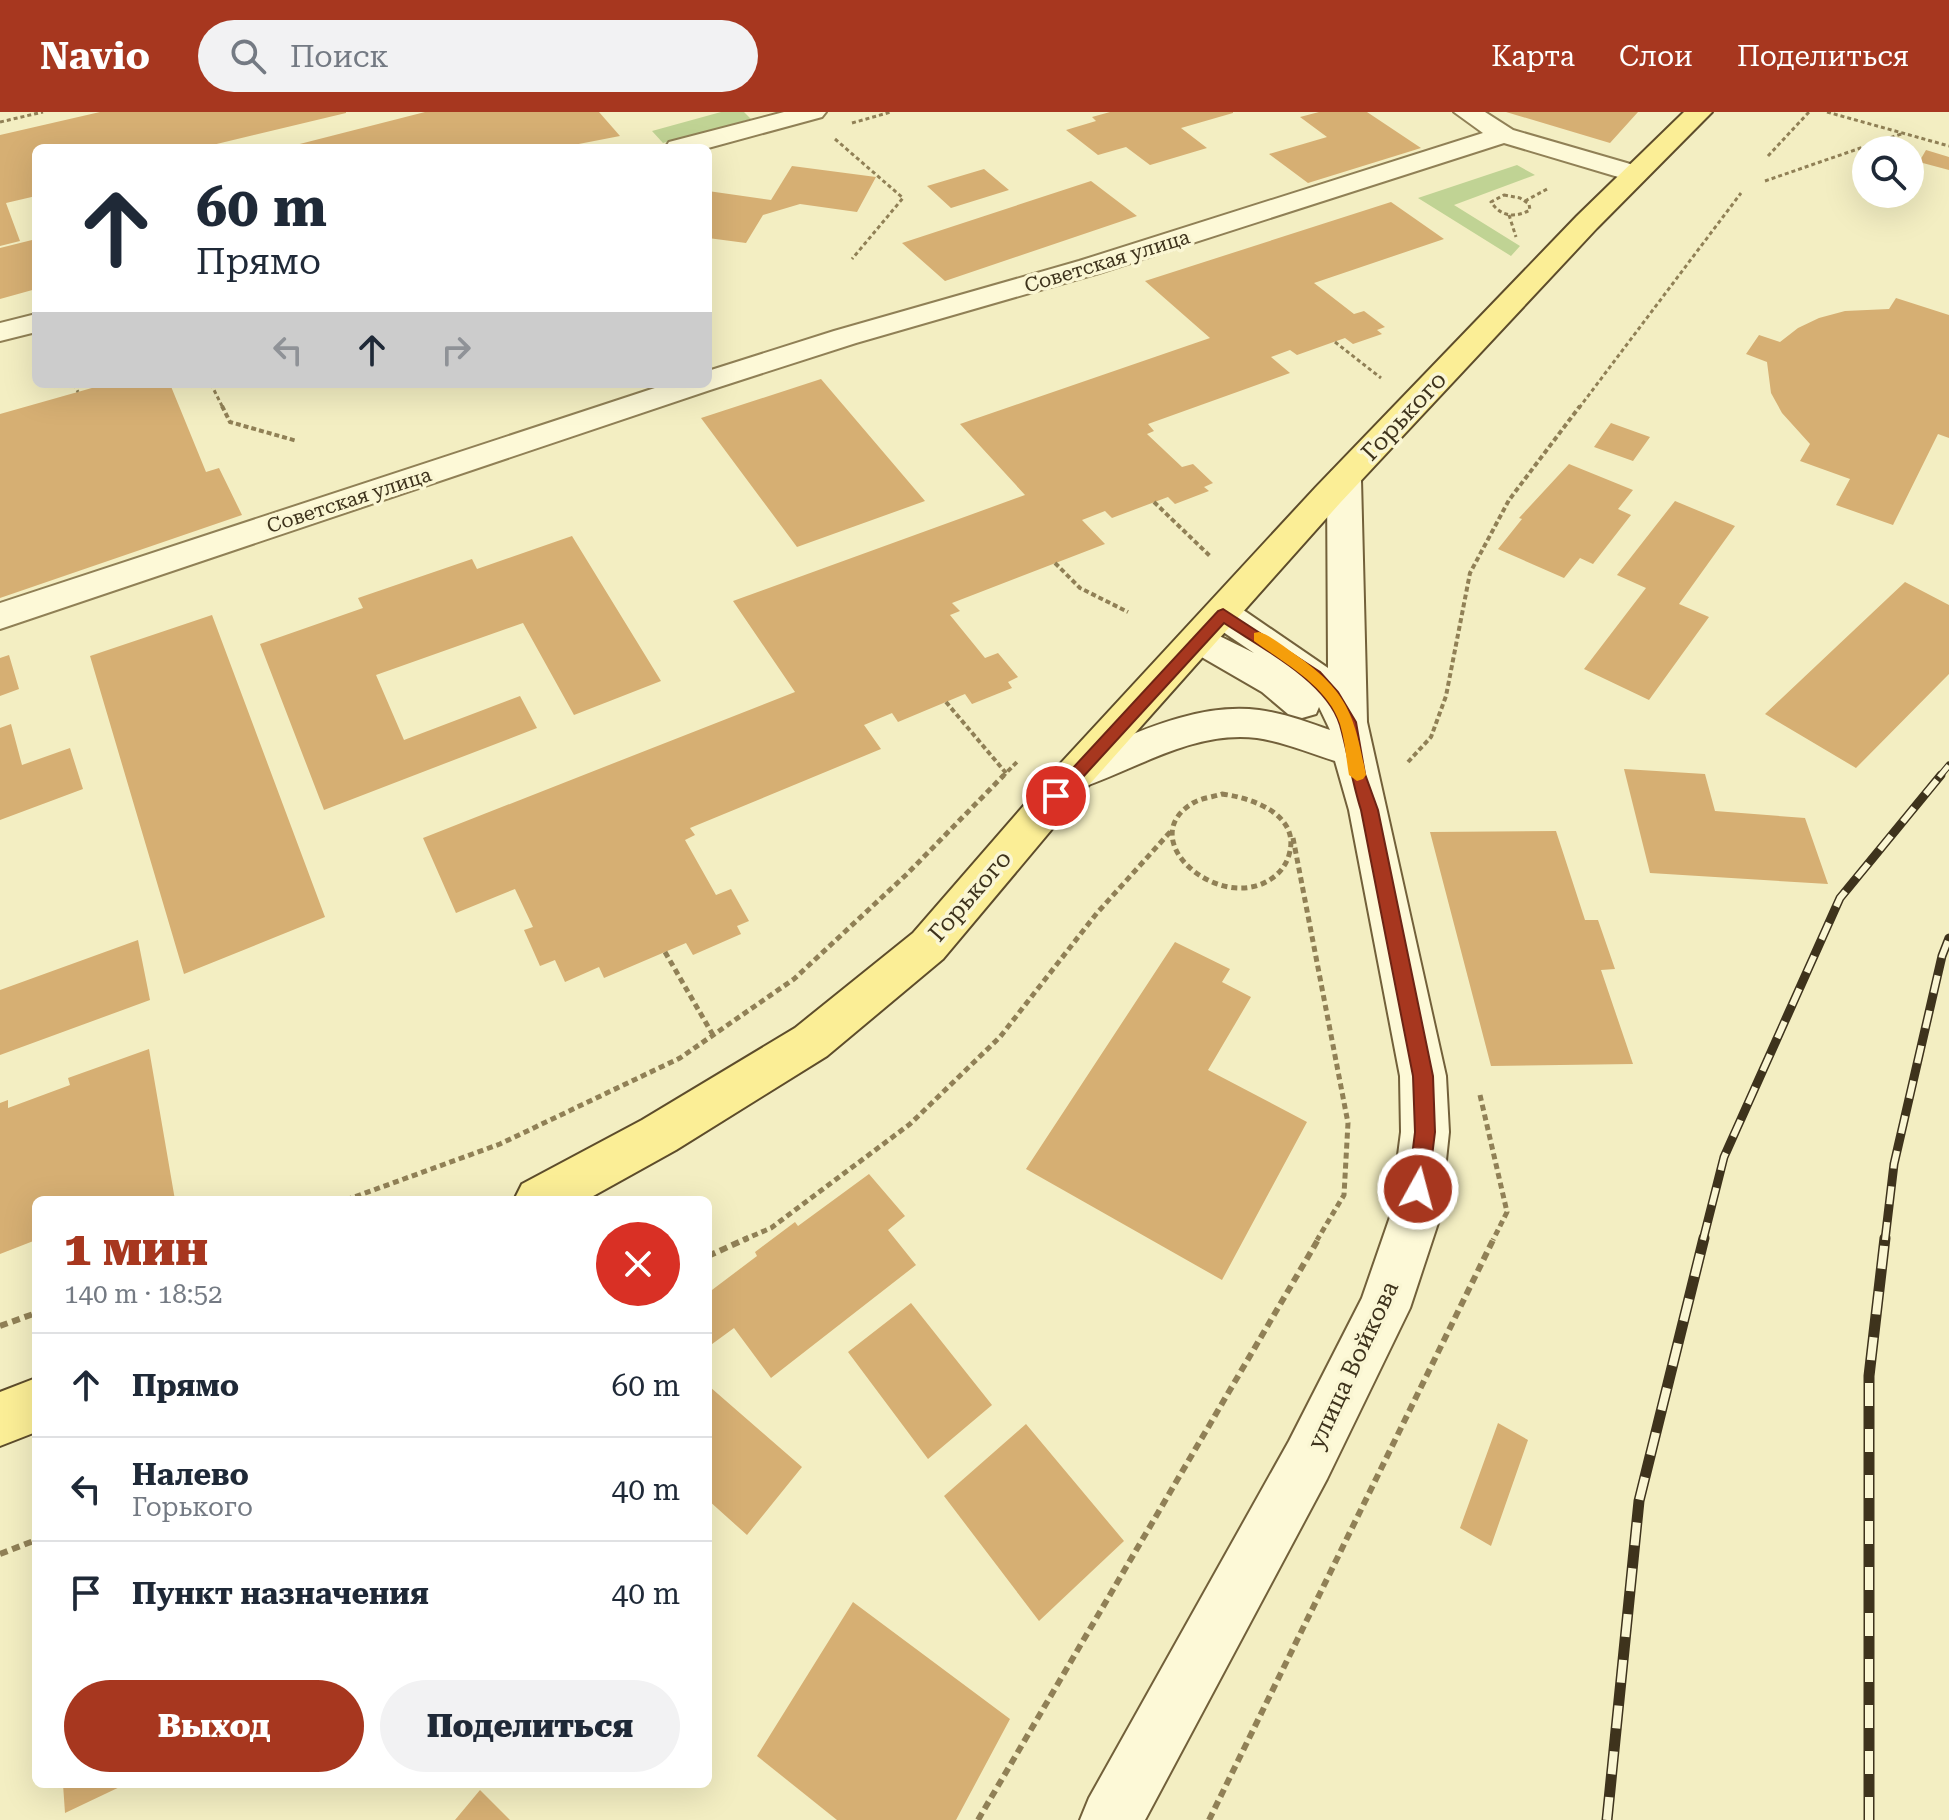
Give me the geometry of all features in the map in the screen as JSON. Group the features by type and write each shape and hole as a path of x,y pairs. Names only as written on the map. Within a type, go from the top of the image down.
{"main road":[{"name":"Горького","path":"546,1196 659,1135 811,1042 928,946 1074,775 1344,479 1587,222 1699,112"},
{"path":"0,1419 32,1407"}],"street":[{"path":"1467,112 1504,135 1635,174"},
{"path":"699,144 819,121"},
{"name":"Советская улица","path":"712,380 845,337 1089,267 1504,135"},
{"path":"0,332 32,324"},
{"name":"Советская улица","path":"0,616 686,388"},
{"path":"1344,479 1361,752"},
{"path":"1211,627 1361,752"},
{"path":"1074,775 1197,730 1230,723 1256,723 1361,752"},
{"name":"улица Войкова","path":"1111,1820 1308,1460 1377,1322 1415,1217 1425,1132 1423,1076 1369,810 1361,752"}],"path":[{"path":"0,122 43,112"},
{"path":"1768,156 1809,112"},
{"path":"1827,112 1949,146"},
{"path":"819,121 903,198 852,259"},
{"path":"1765,181 1904,133"},
{"path":"1525,201 1555,186"},
{"path":"1361,752 1431,737 1446,696 1470,573 1509,500 1741,193"},
{"path":"1504,195 1525,201 1530,206 1528,212 1509,215 1494,208 1492,200 1504,195"},
{"path":"1509,215 1520,246"},
{"path":"1335,342 1387,383"},
{"path":"76,388 78,392"},
{"path":"213,388 230,422 297,441"},
{"path":"1154,502 1214,560"},
{"path":"1055,563 1080,588 1128,612"},
{"path":"946,702 1006,773"},
{"path":"357,1196 500,1144 680,1058 794,979 907,874 1028,751"},
{"path":"712,1254 771,1228 910,1124 1000,1037 1097,913 1171,831 1176,816 1188,804 1204,796 1241,795 1275,811 1293,838 1348,1123 1344,1195 978,1820"},
{"path":"1171,831 1173,847 1188,869 1214,884 1235,888 1256,886 1272,879 1284,868 1293,838"},
{"path":"665,952 713,1035"},
{"path":"0,1326 32,1314"},
{"path":"0,1554 32,1542"}],"green space":[{"path":"721,112 744,112 751,119 663,143 652,131"},
{"path":"1517,165 1535,175 1454,205 1520,246 1511,256 1418,198"}],"building":[{"path":"100,112 346,112 217,144 32,144 32,197 6,203 20,241 0,246 0,135"},
{"path":"425,112 599,112 620,136 579,144 300,144"},
{"path":"1110,112 1233,113 1181,128 1207,148 1150,165 1126,147 1098,155 1066,130 1096,121 1092,117"},
{"path":"1319,112 1367,112 1421,148 1308,183 1269,154 1327,137 1300,117"},
{"path":"1506,112 1638,112 1610,143"},
{"path":"1926,150 1949,157 1949,170 1924,163"},
{"path":"792,166 876,177 857,212 800,204 763,215 746,243 712,239 712,192 771,200"},
{"path":"984,169 1009,190 951,208 927,186"},
{"path":"1091,181 1137,216 945,281 902,243"},
{"path":"1391,202 1444,239 1314,283 1354,314 1364,311 1385,327 1377,330 1382,334 1353,344 1345,338 1297,355 1290,350 1271,357 1290,373 1148,424 1154,431 1147,434 1182,467 1193,464 1213,483 1204,487 1209,491 1175,504 1168,497 1112,518 1105,511 1082,520 1105,544 952,603 960,611 950,615 985,658 998,653 1018,677 1008,682 1012,688 972,704 965,694 898,722 892,713 864,725 881,749 690,828 695,835 685,840 716,895 731,889 749,921 737,926 741,934 693,955 686,943 604,978 599,967 565,982 555,960 540,966 524,930 533,927 515,889 456,913 423,838 795,692 733,601 1025,495 960,424 1210,338 1145,281"},
{"path":"32,240 32,290 0,299 0,248"},
{"path":"1896,298 1949,315 1949,438 1938,434 1893,525 1836,505 1850,479 1800,461 1810,444 1782,413 1771,393 1767,362 1746,354 1759,335 1780,342 1798,328 1819,318 1845,311 1889,309"},
{"path":"821,379 925,501 797,547 701,418"},
{"path":"92,388 172,388 206,472 219,468 242,515 0,598 0,414"},
{"path":"1611,423 1650,437 1633,461 1594,447"},
{"path":"1569,464 1633,490 1618,509 1631,515 1593,564 1580,558 1564,578 1498,549 1522,519 1519,518"},
{"path":"1675,501 1735,526 1679,604 1709,617 1649,700 1584,669 1646,588 1617,575"},
{"path":"572,536 661,681 574,715 523,623 376,675 404,740 520,696 537,728 324,810 260,644 363,608 358,598 472,559 477,569"},
{"path":"1905,582 1949,605 1949,674 1856,768 1765,714"},
{"path":"212,615 325,917 184,974 90,656"},
{"path":"9,655 19,689 0,696 0,658"},
{"path":"11,724 22,765 70,748 83,789 0,820 0,728"},
{"path":"1624,769 1705,774 1715,811 1805,818 1828,884 1650,873"},
{"path":"1556,831 1585,920 1598,920 1615,969 1601,970 1633,1064 1491,1066 1430,832"},
{"path":"138,940 150,1000 0,1055 0,990"},
{"path":"1175,942 1230,969 1222,982 1251,997 1208,1070 1307,1122 1222,1280 1026,1169"},
{"path":"149,1049 174,1196 32,1196 32,1242 0,1254 0,1103 8,1100 8,1108 70,1085 68,1078"},
{"path":"869,1174 905,1216 888,1230 916,1265 771,1378 734,1328 712,1344 712,1290 795,1222 798,1226"},
{"path":"911,1303 992,1405 928,1459 848,1352"},
{"path":"712,1389 802,1467 747,1535 712,1504"},
{"path":"1498,1423 1528,1440 1491,1546 1460,1528"},
{"path":"1026,1424 1124,1541 1039,1621 944,1496"},
{"path":"853,1602 1010,1719 956,1820 837,1820 757,1756"},
{"path":"63,1788 118,1788 65,1813"},
{"path":"480,1790 510,1820 455,1820"}],"railway":[{"path":"1939,777 1949,765"},
{"path":"1703,1240 1724,1157 1840,898 1941,775"},
{"path":"1885,1240 1894,1164 1942,956 1949,938"},
{"path":"1607,1820 1639,1501 1704,1238"},
{"path":"1869,1820 1869,1376 1885,1238"}],"slow traffic":[{"path":"1259,637 1314,676 1332,696 1348,722 1357,775"}],"route":[{"path":"1056,796 1223,614 1270,643 1314,676 1332,696 1348,722 1423,1076 1425,1132 1418,1189"}]}
